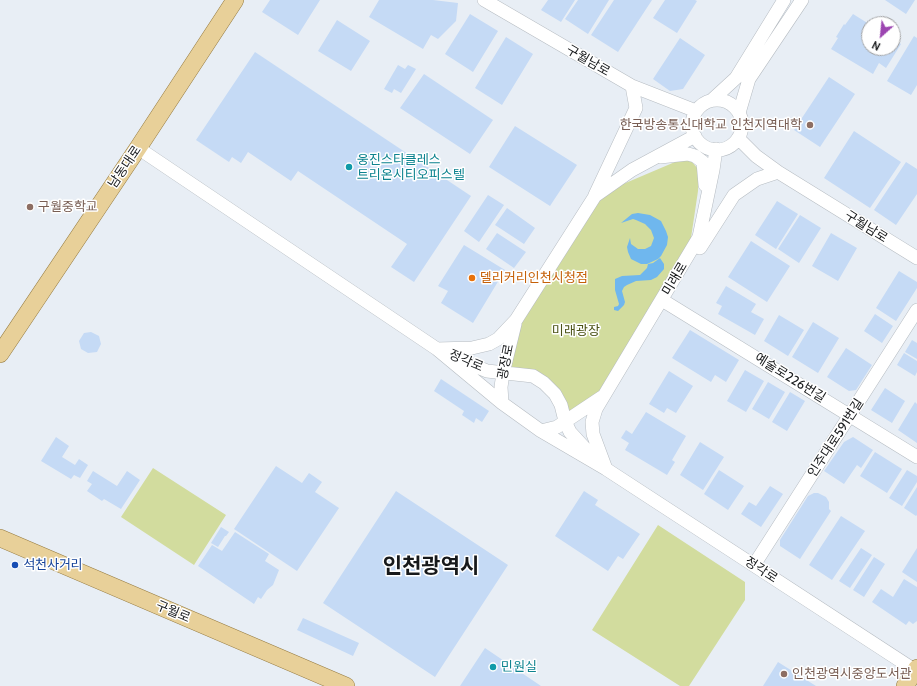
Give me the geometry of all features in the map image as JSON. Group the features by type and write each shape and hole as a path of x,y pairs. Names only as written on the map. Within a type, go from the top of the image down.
{"main road":[{"name":"남동대로","path":"0,354 235,0"},
{"name":"구월로","path":"0,538 346,686"},
{"path":"905,686 916,670"}],"street":[{"name":"구월남로","path":"484,0 632,86 696,111"},
{"path":"784,0 736,78 712,100 700,106 696,111 692,123 695,136 703,145 716,149 728,147 738,138 742,126 739,113 749,79 802,0"},
{"path":"138,148 437,349 472,348 489,344 498,339 516,320 595,196 636,108 632,86"},
{"path":"712,100 725,101 739,113"},
{"path":"595,196 632,170 695,136"},
{"name":"구월남로","path":"738,138 756,156 778,172 917,258"},
{"name":"미래로","path":"606,469 593,434 592,422 596,409 688,258 699,237 716,149"},
{"path":"654,158 688,154 695,156 703,162 707,197"},
{"path":"688,258 698,251 734,195 757,179 778,172"},
{"name":"예술로226번길","path":"662,300 917,457"},
{"name":"인주대로591번길","path":"754,566 917,310"},
{"name":"광장로","path":"502,403 501,387 503,373 516,320"},
{"name":"정각로","path":"437,349 486,371 532,376 544,383 561,405 565,422 570,432 606,469"},
{"name":"정각로","path":"437,349 502,403 541,431 606,469 916,670"},
{"path":"541,431 556,427 565,422 603,396"}],"green space":[{"name":"미래광장","path":"682,159 692,162 699,170 698,191 688,258 603,396 565,421 544,383 503,373 516,320 595,196"},
{"path":"153,468 226,515 194,565 121,517"},
{"path":"658,525 745,582 745,600 689,686 680,686 592,630"}],"water":[{"path":"638,213 650,215 661,221 668,237 667,245 661,256 647,264 641,264 631,259 627,247 630,238 631,244 638,249 645,249 651,246 654,238 651,230 645,224 633,219 621,223 632,214"},
{"path":"660,258 664,264 664,269 657,277 651,280 636,281 624,287 622,291 625,302 624,305 618,311 614,310 614,307 618,306 619,304 615,290 615,279 622,276 640,275 647,268 648,264 653,263"}],"building":[{"path":"270,0 320,0 298,35 262,12"},
{"path":"379,0 433,0 458,3 456,21 438,39 431,35 423,49 369,17"},
{"path":"548,0 575,0 561,22 541,10"},
{"path":"578,0 609,0 588,34 565,19"},
{"path":"614,0 652,0 618,52 591,35"},
{"path":"665,0 697,1 677,33 653,18"},
{"path":"885,0 915,0 906,14"},
{"path":"470,14 498,31 473,72 445,54"},
{"path":"853,14 861,19 861,56 894,56 886,68 879,63 873,74 831,49 838,38 836,37 844,24 845,25"},
{"path":"337,20 370,41 351,71 318,51"},
{"path":"914,36 917,38 917,85 911,95 887,81"},
{"path":"506,37 533,54 502,105 475,88"},
{"path":"680,38 705,55 683,89 670,91 653,79"},
{"name":"웅진스타클레스 트리온시티오피스텔","path":"255,52 471,196 414,282 391,267 407,244 298,171 291,181 248,152 241,163 232,157 229,162 196,140"},
{"path":"398,65 405,69 408,65 416,69 401,93 394,89 392,93 384,89"},
{"path":"424,74 493,120 470,154 400,108"},
{"path":"829,77 855,94 820,147 794,130"},
{"path":"515,126 577,165 550,206 489,167"},
{"path":"854,131 901,162 870,208 824,178"},
{"path":"906,162 917,169 917,194 896,225 874,210"},
{"path":"488,195 504,205 479,242 464,231"},
{"path":"777,201 798,214 776,249 755,235"},
{"path":"507,208 535,228 524,244 495,225"},
{"path":"800,215 821,228 799,263 778,249"},
{"path":"497,233 526,252 514,268 486,249"},
{"path":"831,233 857,248 838,281 812,266"},
{"path":"751,241 790,266 767,302 728,277"},
{"name":"델리커리인천시청점","path":"464,245 505,270 473,323 441,303 448,291 438,286"},
{"path":"899,271 917,282 917,288 896,321 876,308"},
{"path":"726,286 756,304 751,312 764,319 755,335 718,314 722,306 716,303"},
{"path":"875,314 893,326 882,343 864,331"},
{"path":"779,315 804,330 788,356 764,341"},
{"path":"813,322 839,338 818,373 792,357"},
{"path":"690,330 739,360 726,382 715,375 711,382 672,358"},
{"path":"91,332 99,336 101,344 97,352 88,353 81,349 79,341 84,333"},
{"path":"912,340 917,343 917,359 905,352"},
{"path":"846,348 872,365 856,390 849,391 827,377"},
{"path":"904,353 917,361 917,372 915,376 897,365"},
{"path":"745,370 764,381 746,412 727,401"},
{"path":"669,371 693,386 676,413 667,408 664,413 649,404"},
{"path":"441,379 489,411 482,422 476,418 474,423 462,415 464,411 434,391"},
{"path":"768,382 785,392 769,419 752,409"},
{"path":"885,388 905,401 892,423 871,410"},
{"path":"790,392 805,401 787,431 772,422"},
{"path":"915,402 917,404 917,443 898,430"},
{"path":"646,412 686,436 672,460 675,462 667,475 625,450 629,443 621,438 626,430 632,434"},
{"path":"56,437 69,446 62,457 75,465 79,459 88,465 80,478 74,475 71,479 41,461"},
{"path":"853,437 873,450 861,468 857,465 844,484 824,471 844,442"},
{"path":"700,442 724,457 703,490 680,475"},
{"path":"875,452 902,469 887,493 860,476"},
{"path":"276,466 302,483 309,473 322,482 315,492 339,508 297,571 234,529"},
{"path":"719,470 744,486 728,510 704,494"},
{"path":"907,470 917,476 917,482 902,506 889,498"},
{"path":"93,471 117,486 127,471 140,480 121,509 104,499 102,501 87,491 92,484 87,481"},
{"path":"770,486 783,494 761,527 741,514 749,502 756,506"},
{"path":"917,487 917,515 916,516 904,508"},
{"path":"396,491 508,565 435,677 323,603"},
{"path":"584,491 598,500 595,505 640,534 623,559 618,556 608,571 555,536"},
{"path":"818,493 826,497 829,502 829,509 831,511 800,559 780,546 780,540 808,496"},
{"path":"841,516 865,531 832,580 809,565"},
{"path":"221,527 229,532 218,547 211,543"},
{"path":"235,532 269,554 265,561 279,570 273,585 267,590 261,599 258,597 254,604 198,566 212,545 222,551"},
{"path":"861,548 872,555 850,588 839,581"},
{"path":"917,548 917,582 902,572"},
{"path":"874,557 885,564 864,597 853,590"},
{"path":"904,579 917,587 917,621 913,624 909,621 906,625 872,602 881,589 893,597"},
{"path":"303,618 359,643 353,656 297,630"},
{"name":"민원실","path":"485,648 541,686 460,686"},
{"name":"인천광역시중앙도서관","path":"778,662 816,686 763,686"}],"place":[{"name":"한국방송통신대학교 인천지역대학","path":"810,125"},
{"name":"웅진스타클레스 트리온시티오피스텔","path":"349,167"},
{"name":"구월중학교","path":"30,207"},
{"name":"델리커리인천시청점","path":"472,278"},
{"name":"석천사거리","path":"15,565"},
{"name":"민원실","path":"493,667"},
{"name":"인천광역시중앙도서관","path":"784,674"}],"district":[{"name":"인천광역시","path":"431,567"}]}
